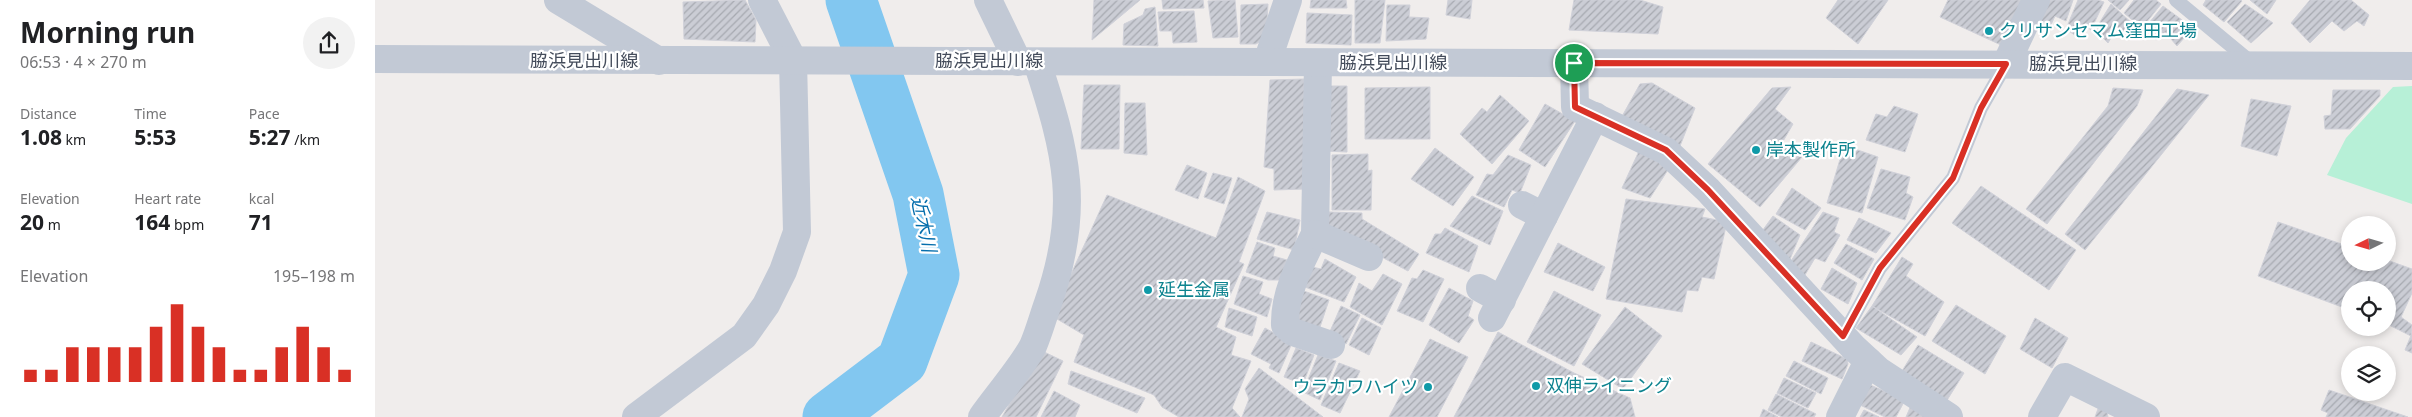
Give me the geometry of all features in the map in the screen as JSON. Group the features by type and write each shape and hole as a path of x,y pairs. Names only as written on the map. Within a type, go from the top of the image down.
{"street":[{"path":"558,0 659,61"},
{"path":"635,417 744,336 767,305 783,271 797,232 793,60 762,0"},
{"path":"981,417 1032,346 1057,276 1066,228 1067,176 1060,136 1019,62 988,0"},
{"path":"1267,62 1289,0"},
{"path":"2006,64 2036,0"},
{"name":"脇浜見出川線","path":"375,59 1267,62 1318,64 2412,66"},
{"path":"1574,63 1575,107 1666,150 1708,190 1868,361 1879,371 1949,417"},
{"path":"1318,64 1315,234 1285,307 1285,325 1293,332 1331,345"},
{"path":"1491,302 1533,211 1595,116"},
{"path":"1315,234 1369,257"},
{"path":"1840,417 1868,361"},
{"path":"2042,417 2065,377 2146,417"}],"lane":[{"path":"2176,0 2255,65"},
{"path":"1843,336 1880,268 1953,178 1981,108 2006,64"}],"green space":[{"path":"2412,86 2412,204 2327,175 2346,138 2393,87"}],"building":[{"path":"745,0 756,20 755,42 684,39 683,2"},
{"path":"1094,0 1140,0 1092,40"},
{"path":"1162,0 1203,0 1204,8 1163,9"},
{"path":"1235,0 1238,37 1213,38 1208,1"},
{"path":"1311,0 1346,0 1347,8 1310,8"},
{"path":"1355,0 1385,0 1380,43 1355,43"},
{"path":"1448,0 1472,0 1470,19 1446,15"},
{"path":"1574,0 1640,0 1663,7 1658,34 1569,30"},
{"path":"1838,0 1888,0 1858,44 1826,18"},
{"name":"クリサンセマム窪田工場","path":"1948,0 2023,0 2001,45 1940,17"},
{"path":"2043,0 2073,0 2066,21 2055,16 2049,29 2034,22"},
{"path":"2078,0 2098,0 2104,2 2091,30 2086,26 2079,38 2066,29"},
{"path":"2108,0 2129,0 2120,10"},
{"path":"2134,0 2156,0 2161,4 2142,28 2124,13"},
{"path":"2206,0 2242,1 2224,22 2203,5"},
{"path":"2250,0 2276,0 2267,14"},
{"path":"2310,0 2351,0 2369,15 2364,26 2357,21 2344,31 2332,21 2310,43 2291,23"},
{"path":"1268,4 1266,38 1256,44 1240,44 1241,5"},
{"path":"2111,4 2134,25 2125,35 2117,27 2108,43 2095,30"},
{"path":"2245,4 2273,23 2251,43 2227,22"},
{"path":"1387,5 1410,5 1409,17 1429,18 1426,39 1386,41"},
{"path":"2163,6 2193,28 2177,46 2165,32 2156,40 2144,29"},
{"path":"1155,7 1158,46 1123,45 1124,24 1143,15 1145,9"},
{"path":"1194,11 1197,42 1173,43 1172,31 1160,31 1158,12"},
{"path":"1307,13 1352,15 1351,45 1306,43"},
{"path":"1304,79 1305,189 1274,190 1274,169 1264,167 1270,80"},
{"path":"1652,83 1695,108 1680,146 1620,120 1640,84"},
{"path":"1084,85 1120,85 1119,149 1081,149"},
{"path":"1327,86 1347,86 1347,152 1325,151"},
{"path":"1430,87 1430,139 1365,139 1365,88"},
{"name":"岸本製作所","path":"1791,87 1775,109 1793,124 1782,143 1802,157 1760,207 1708,164 1772,88"},
{"path":"2113,88 2143,90 2137,106 2047,224 2026,209 2108,106"},
{"path":"2177,89 2209,95 2085,250 2065,234"},
{"path":"2333,90 2380,90 2380,96 2350,129 2325,129 2324,116 2331,115"},
{"path":"1500,95 1529,121 1492,164 1460,134 1482,108 1487,112"},
{"path":"2251,99 2291,106 2277,156 2241,146"},
{"path":"1125,103 1145,103 1147,155 1124,153"},
{"path":"1545,104 1575,121 1545,167 1519,150"},
{"path":"1894,106 1918,114 1905,152 1866,140 1876,114 1887,117"},
{"path":"1849,147 1878,157 1862,213 1827,203 1841,156 1846,157"},
{"path":"1435,148 1474,177 1453,206 1411,179"},
{"path":"1639,151 1671,165 1650,198 1622,188"},
{"path":"1368,154 1368,171 1372,170 1371,210 1332,210 1332,155"},
{"path":"1508,155 1531,165 1520,193 1512,190 1504,207 1476,195 1487,174 1493,175"},
{"path":"1187,165 1207,173 1198,199 1175,190"},
{"path":"1881,169 1910,177 1906,193 1913,197 1905,220 1867,208"},
{"path":"1213,173 1232,178 1224,204 1204,197"},
{"name":"延生金属","path":"1238,177 1265,191 1239,262 1244,264 1216,327 1236,337 1231,355 1251,361 1232,408 1240,417 1179,417 1162,407 1154,395 1074,362 1084,335 1052,316 1107,195 1216,238"},
{"path":"1981,186 2076,250 2049,290 1952,223"},
{"path":"1792,188 1821,208 1805,230 1776,214"},
{"path":"1472,196 1503,211 1490,245 1450,226"},
{"path":"1626,199 1705,209 1702,217 1727,222 1714,279 1702,277 1698,291 1687,290 1682,312 1606,299"},
{"path":"1267,212 1300,220 1294,250 1257,239"},
{"path":"1329,212 1362,213 1362,219 1419,254 1408,271 1327,228"},
{"path":"1823,212 1839,218 1834,232 1840,235 1825,262 1815,258 1805,275 1789,264"},
{"path":"1773,216 1800,235 1790,259 1760,234"},
{"path":"1859,218 1891,233 1876,253 1847,240"},
{"path":"2278,222 2341,244 2341,271 2396,271 2396,263 2412,269 2412,293 2401,317 2412,325 2411,336 2396,328 2396,281 2341,281 2341,307 2258,276"},
{"path":"1445,228 1478,246 1469,272 1426,253 1435,234 1441,234"},
{"path":"1257,242 1275,248 1273,256 1287,260 1280,280 1268,280 1246,272"},
{"path":"1558,243 1605,267 1593,291 1544,272"},
{"path":"1846,244 1874,259 1862,280 1834,263"},
{"path":"1902,257 1913,264 1906,276 1944,302 1925,336 1872,306"},
{"path":"1325,259 1356,277 1344,302 1305,287 1312,267 1321,269"},
{"path":"1832,268 1857,283 1848,304 1821,289"},
{"path":"1423,270 1444,279 1423,322 1397,311 1412,278 1417,279"},
{"path":"1383,274 1402,284 1382,325 1350,307 1359,283 1372,291"},
{"path":"1243,276 1263,282 1259,294 1272,299 1267,317 1234,304"},
{"path":"1449,288 1473,301 1468,316 1474,320 1459,343 1429,325"},
{"path":"1301,290 1329,300 1318,333 1292,322"},
{"path":"1554,291 1601,315 1574,366 1527,342"},
{"path":"1956,305 2006,336 1985,374 1932,341"},
{"path":"1341,306 1360,315 1346,344 1328,336"},
{"path":"1872,306 1917,337 1901,355 1856,328"},
{"path":"1625,307 1662,336 1623,389 1582,364"},
{"path":"1229,308 1257,317 1252,336 1225,327"},
{"path":"1362,318 1381,328 1369,355 1349,345"},
{"path":"2035,318 2068,338 2052,368 2020,349"},
{"path":"1265,328 1292,343 1279,373 1269,368 1271,364 1251,354"},
{"name":"双伸ライニング","path":"1498,332 1574,373 1630,398 1635,417 1454,417"},
{"path":"2412,333 2412,353 2405,350"},
{"name":"ウラカワハイツ","path":"1430,339 1468,357 1437,417 1389,417"},
{"path":"1811,342 1847,359 1848,364 1842,379 1802,361"},
{"path":"1918,345 1964,373 1944,405 1899,376"},
{"path":"1296,348 1314,355 1303,384 1284,377"},
{"path":"1040,350 1063,361 1036,417 1002,417"},
{"path":"1318,355 1336,361 1320,400 1303,392"},
{"path":"1794,361 1828,378 1821,394 1786,376"},
{"path":"1339,363 1360,371 1340,413 1321,405"},
{"path":"1259,368 1323,417 1242,417 1249,399 1245,389"},
{"path":"1071,371 1145,398 1137,413 1068,384"},
{"path":"1784,378 1816,393 1808,408 1777,393"},
{"path":"1868,384 1905,400 1896,417 1885,417 1858,404"},
{"path":"2329,390 2341,394 2341,401 2361,401 2408,417 2326,417 2328,413 2321,410"},
{"path":"1054,391 1080,405 1075,417 1041,417"},
{"path":"1776,394 1816,414 1814,417 1782,417 1768,410"},
{"path":"1912,403 1935,417 1906,417"},
{"path":"2099,406 2107,412 2108,417 2095,417"},
{"path":"1763,409 1778,417 1760,417"},
{"path":"1864,410 1879,417 1860,417"}],"waterway":[{"name":"近木川","path":"828,417 902,361 934,275 918,194 851,0"}],"place":[{"name":"クリサンセマム窪田工場","path":"1989,31"},
{"name":"岸本製作所","path":"1756,150"},
{"name":"延生金属","path":"1148,290"},
{"name":"双伸ライニング","path":"1536,386"},
{"name":"ウラカワハイツ","path":"1428,387"}],"route":[{"path":"1574,63 1646,63 2006,64 1981,108 1953,178 1880,268 1843,336 1708,190 1666,150 1575,107 1574,63"}]}
